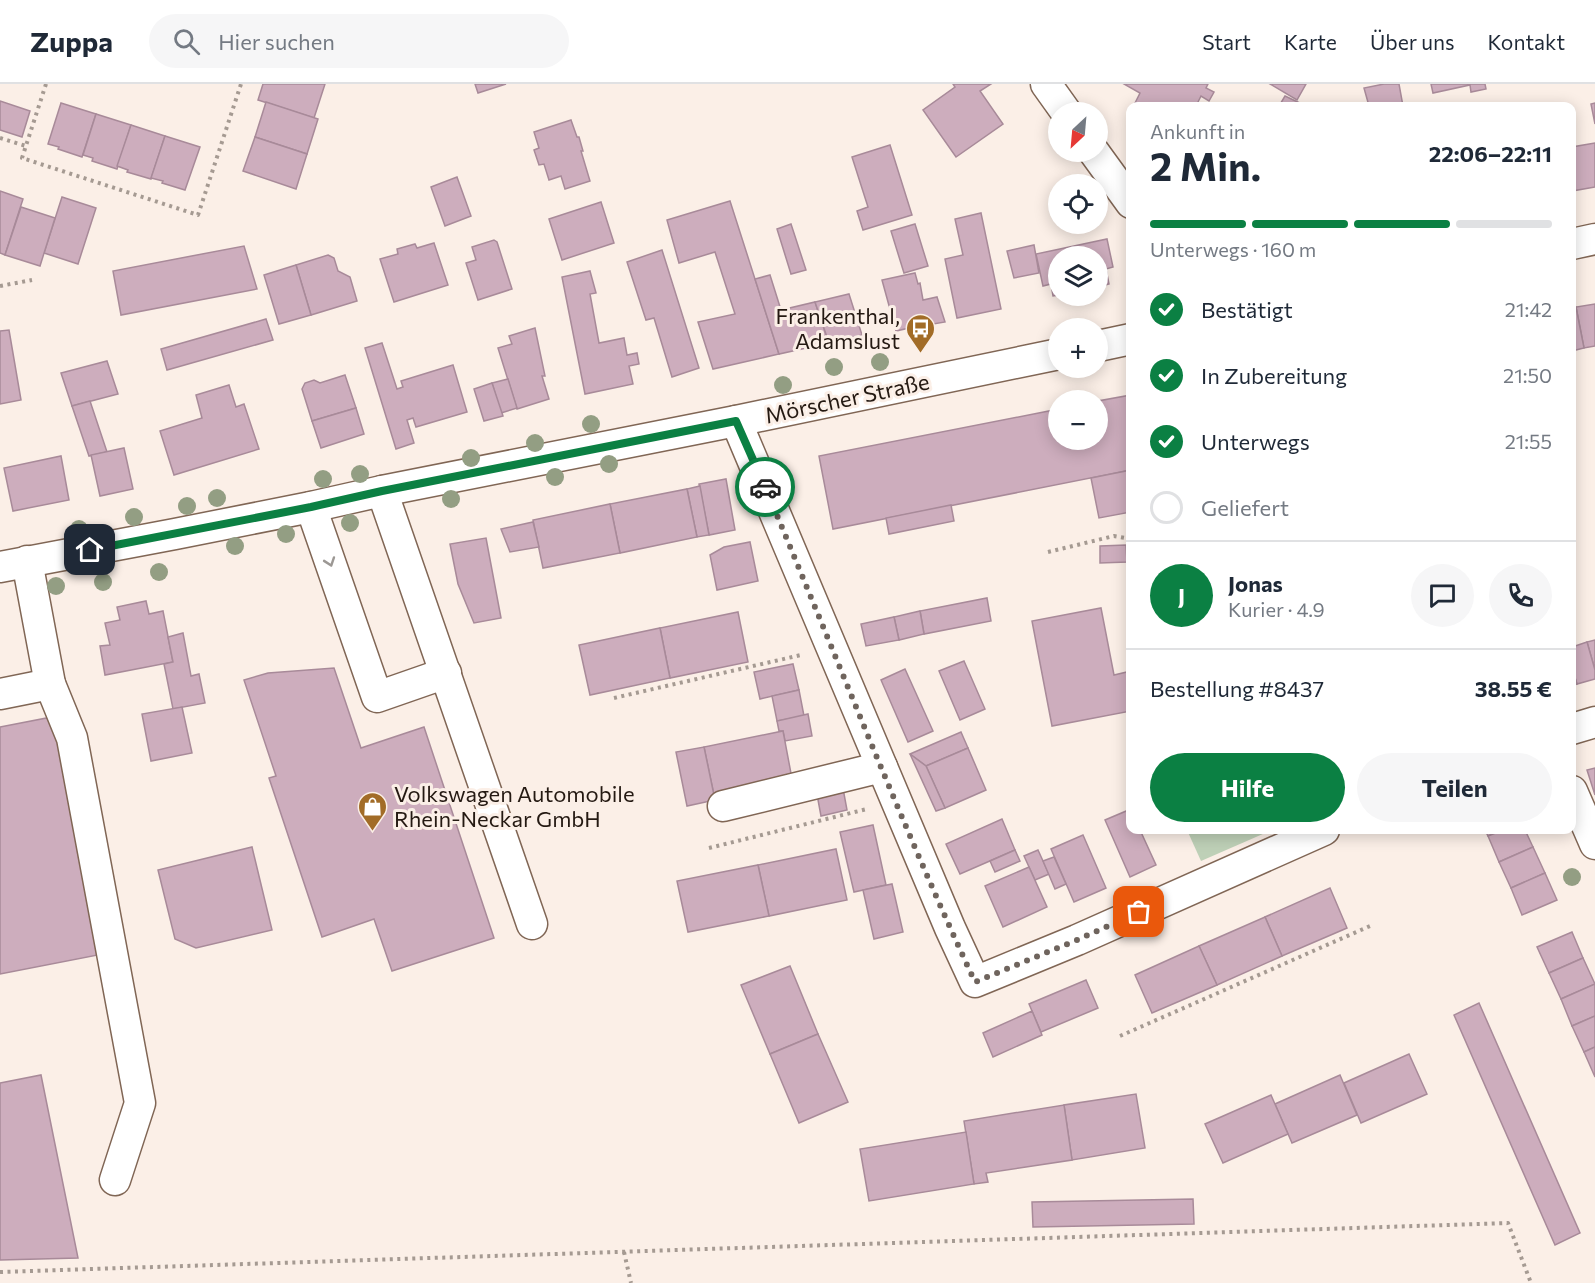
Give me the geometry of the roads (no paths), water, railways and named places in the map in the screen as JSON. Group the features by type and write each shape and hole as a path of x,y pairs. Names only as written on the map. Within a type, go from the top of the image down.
{"street":[{"path":"1046,84 1059,102"},
{"path":"1101,162 1126,196"},
{"path":"1576,243 1595,239"},
{"path":"1108,344 1126,340"},
{"name":"Mörscher Straße","path":"14,564 311,507 1048,356"},
{"path":"736,421 950,928 975,982 1077,940 1315,834"},
{"path":"382,491 532,924"},
{"path":"311,507 377,697 446,673"},
{"path":"14,564 50,684 72,738 140,1103 115,1180"},
{"path":"0,694 50,684"},
{"path":"1576,728 1595,722"},
{"path":"723,806 882,767"},
{"path":"1576,800 1595,844"}],"place":[{"name":"Frankenthal, Adamslust","path":"921,354"},
{"name":"Volkswagen Automobile Rhein-Neckar GmbH","path":"373,832"}]}
